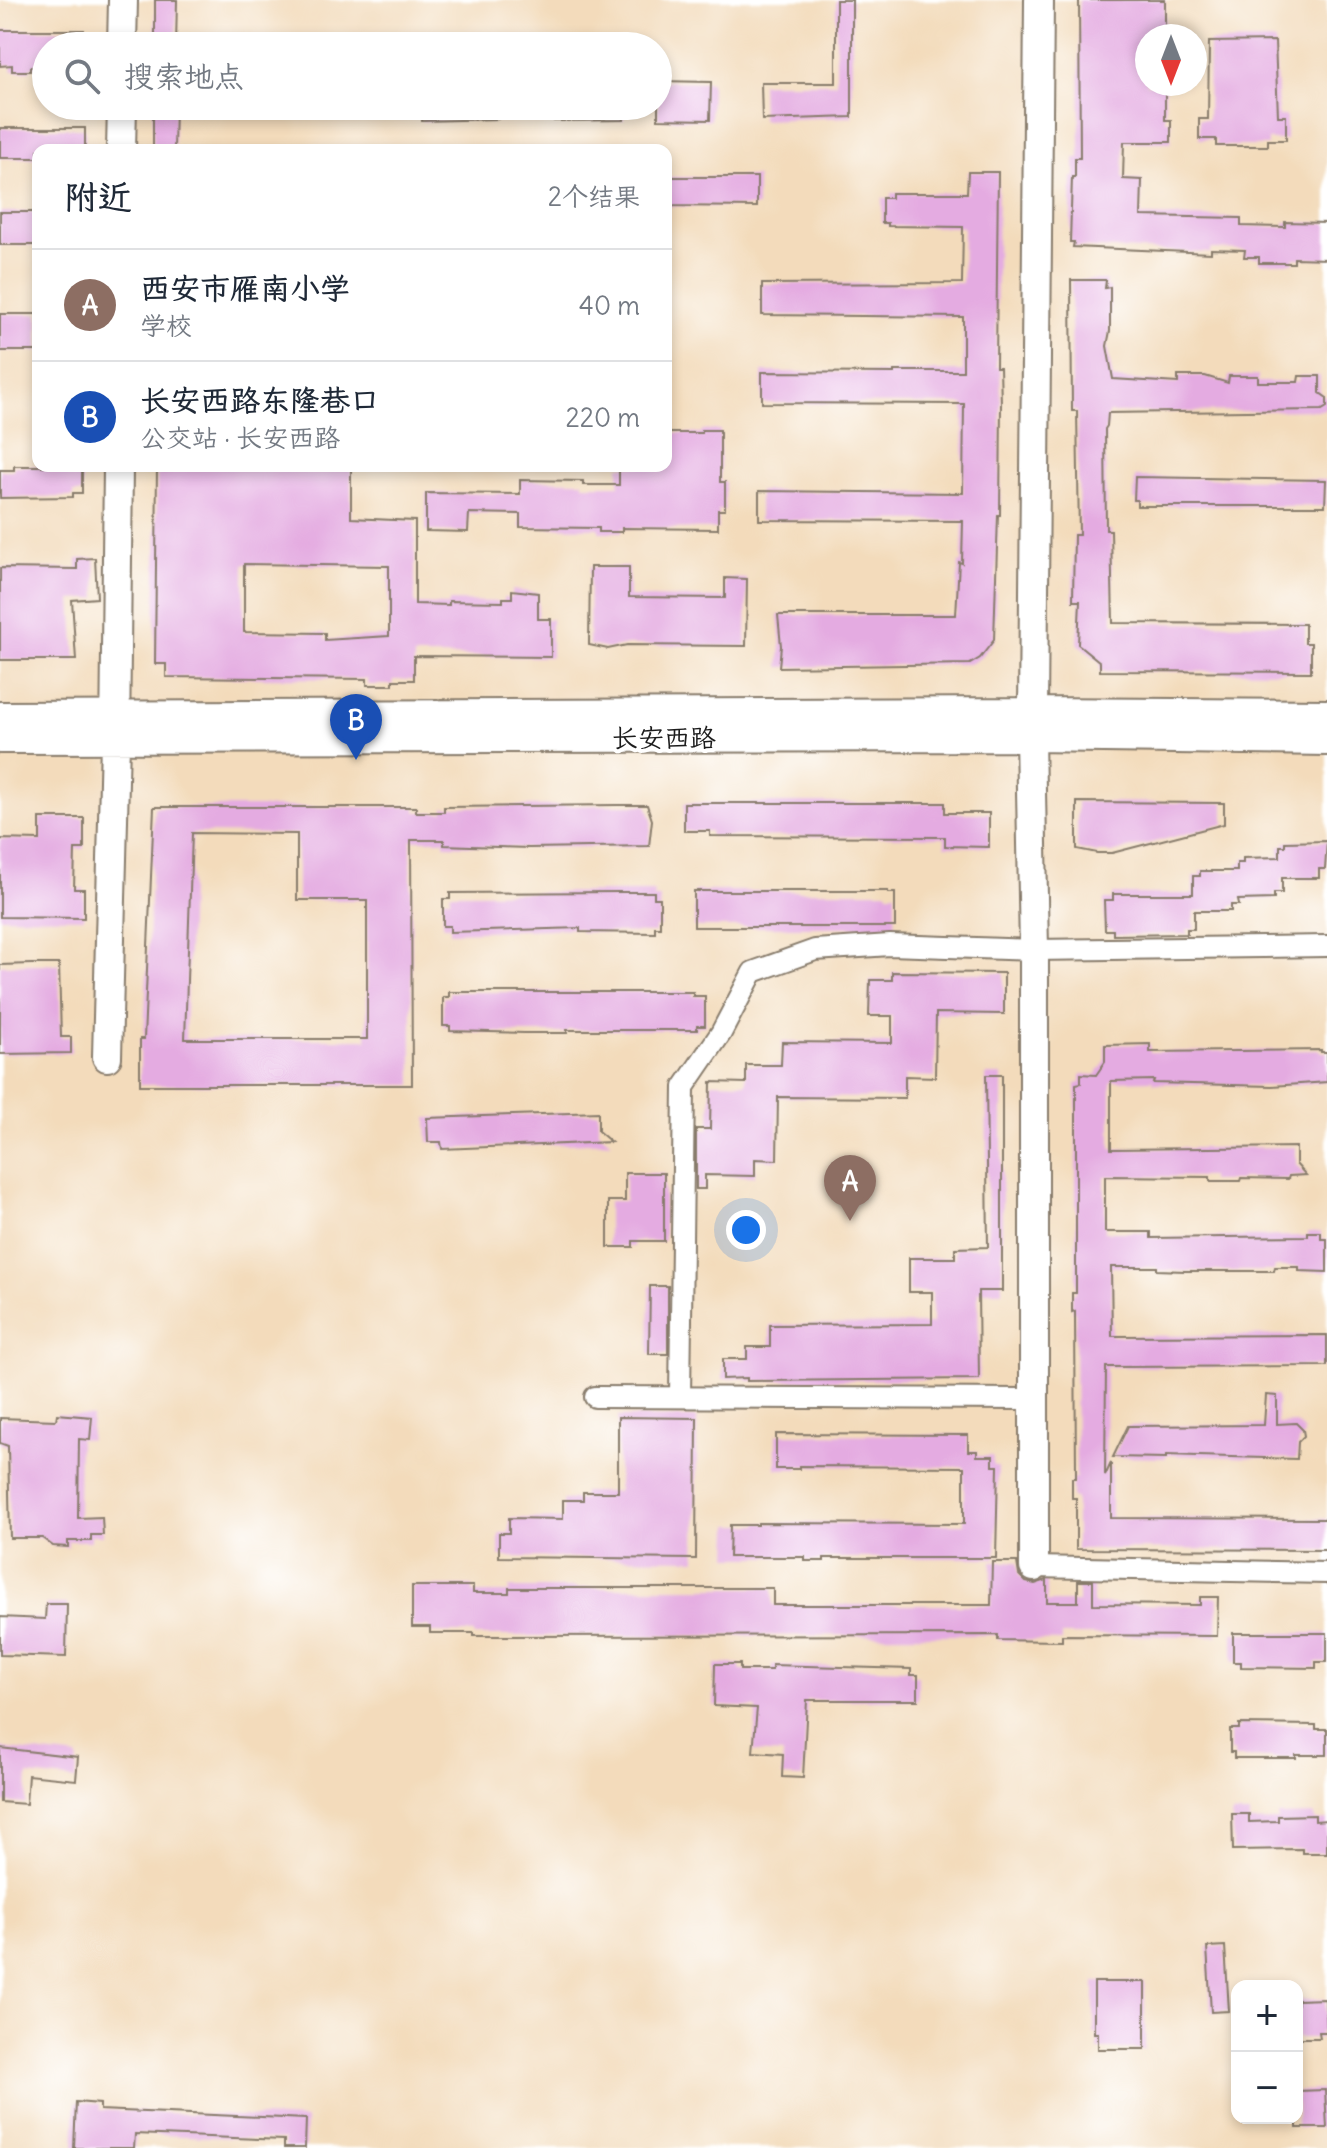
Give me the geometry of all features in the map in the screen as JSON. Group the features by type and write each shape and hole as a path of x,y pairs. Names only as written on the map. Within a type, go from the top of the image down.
{"street":[{"path":"122,32 123,0"},
{"path":"1039,0 1031,724 1034,1567 1327,1573"},
{"path":"121,144 122,120"},
{"path":"107,1057 118,472"},
{"name":"长安西路","path":"0,739 115,728 1031,724 1327,714"},
{"name":"长安西路","path":"0,716 115,728"},
{"name":"长安西路","path":"1031,724 1327,741"},
{"path":"680,1397 684,1087 721,1033 753,972 815,950 890,945 1034,950 1327,946"},
{"path":"595,1397 1034,1399"}],"building":[{"path":"155,0 177,0 176,32 155,32"},
{"path":"836,0 852,0 852,117 762,120 761,83 836,83"},
{"path":"1079,0 1165,0 1165,24 1135,24 1135,96 1165,96 1165,120 1171,120 1171,142 1124,142 1123,179 1142,180 1141,216 1241,218 1241,226 1285,227 1285,222 1327,223 1327,259 1294,258 1294,263 1259,263 1259,257 1244,257 1245,250 1211,249 1211,253 1073,247 1074,242 1070,242 1072,177 1075,177 1075,158 1080,158"},
{"path":"0,30 84,30 32,32 30,71 12,71 12,65 0,66"},
{"path":"1275,41 1278,116 1286,116 1286,140 1268,140 1268,146 1216,146 1216,139 1199,139 1199,119 1208,119 1209,42"},
{"path":"672,81 711,82 710,120 672,119"},
{"path":"153,120 175,120 174,144 153,144"},
{"path":"0,128 85,128 85,144 32,144 32,158 0,158"},
{"path":"968,172 998,172 996,367 1000,367 1001,403 994,640 980,658 970,664 779,667 781,646 778,615 956,615 963,521 759,520 759,491 963,493 964,404 762,403 762,372 963,371 963,317 762,315 762,284 962,283 963,227 888,226 888,223 882,223 882,198 891,198 891,193 967,193"},
{"path":"672,177 757,177 757,207 672,206"},
{"path":"0,212 32,212 32,245 0,245"},
{"path":"1071,280 1106,280 1105,288 1110,287 1107,346 1113,379 1178,383 1178,376 1205,376 1228,383 1229,376 1258,376 1258,382 1298,382 1299,376 1320,376 1320,393 1327,398 1327,407 1322,410 1108,413 1105,429 1106,530 1111,530 1113,623 1305,624 1305,643 1311,643 1311,672 1100,671 1100,662 1078,644 1080,601 1073,601 1074,535 1079,535 1077,411 1072,411"},
{"path":"0,314 32,314 32,351 0,351"},
{"path":"702,430 720,430 720,482 725,482 725,510 718,510 718,529 622,528 622,532 599,532 599,528 520,527 520,514 469,513 468,532 426,531 426,493 520,494 520,480 619,485 619,472 672,472 672,433 702,433"},
{"path":"14,466 32,466 32,472 82,472 82,493 73,493 73,497 0,498 0,470 14,470"},
{"path":"157,472 351,472 351,518 415,521 415,604 503,602 503,598 512,598 512,590 538,593 538,619 551,619 551,657 414,656 414,680 393,680 393,685 367,685 367,679 166,677 166,664 155,664","holes":["244,564 389,566 389,636 325,640 325,633 244,632"]},
{"path":"1135,477 1326,480 1325,506 1137,506 1137,500 1134,500"},
{"path":"95,558 97,598 72,600 76,660 0,660 0,568 77,569 77,559"},
{"path":"590,567 629,567 629,597 725,598 725,578 747,579 746,646 627,645 608,649 589,645"},
{"path":"1077,802 1224,803 1224,824 1112,853 1097,853 1077,849"},
{"path":"684,803 945,803 945,813 989,813 989,847 945,846 945,837 710,836 710,831 684,831"},
{"path":"647,805 652,820 649,846 529,848 444,845 444,840 411,840 412,1085 140,1085 154,807 416,807 416,812 444,812 444,807","holes":["192,833 297,834 297,900 367,900 367,1039 185,1039"]},
{"path":"40,818 84,818 84,849 75,849 74,889 84,889 84,918 0,917 0,839 40,840"},
{"path":"1327,841 1325,869 1319,869 1319,878 1282,878 1282,893 1274,893 1274,899 1238,900 1239,905 1231,905 1231,911 1194,911 1194,929 1187,929 1187,934 1113,935 1113,930 1105,930 1104,900 1113,900 1113,894 1193,894 1193,876 1200,876 1200,871 1237,871 1237,863 1243,863 1243,858 1280,857 1280,846 1285,846 1285,842"},
{"path":"694,891 888,891 895,893 895,927 694,927"},
{"path":"654,892 654,898 660,898 660,927 655,927 655,933 580,932 580,928 450,932 450,926 443,926 443,899 450,899 450,893"},
{"path":"59,964 61,1037 71,1037 71,1053 0,1054 0,965"},
{"path":"892,972 1004,973 1004,1014 936,1013 935,1077 905,1076 905,1098 778,1097 777,1160 755,1159 755,1176 705,1175 705,1189 696,1189 696,1129 710,1129 711,1082 746,1083 746,1065 781,1065 782,1042 892,1043 892,1016 869,1016 870,980 892,980"},
{"path":"449,992 693,992 693,996 705,996 705,1026 697,1026 697,1030 567,1030 567,1033 450,1031 450,1026 443,1026 443,997 449,997"},
{"path":"1150,1044 1150,1052 1327,1052 1327,1082 1272,1086 1111,1081 1111,1149 1296,1147 1296,1164 1306,1175 1289,1176 1288,1179 1241,1178 1240,1181 1210,1181 1210,1177 1105,1176 1105,1232 1151,1232 1151,1238 1308,1236 1308,1232 1321,1232 1321,1239 1327,1239 1327,1272 1299,1271 1299,1267 1275,1267 1274,1271 1185,1271 1157,1270 1157,1267 1111,1267 1112,1336 1327,1335 1327,1366 1106,1367 1105,1476 1111,1463 1111,1518 1327,1519 1327,1550 1076,1549 1076,1498 1072,1498 1072,1478 1076,1478 1075,1311 1072,1312 1072,1293 1076,1293 1076,1084 1081,1083 1081,1074 1096,1075 1105,1062 1105,1045"},
{"path":"986,1075 1002,1075 1002,1291 978,1291 979,1379 723,1379 723,1359 747,1359 747,1347 770,1347 770,1325 932,1324 932,1292 909,1292 909,1258 955,1258 955,1248 988,1247"},
{"path":"598,1112 598,1131 611,1142 442,1149 441,1142 428,1142 427,1118"},
{"path":"625,1173 664,1173 664,1241 633,1241 633,1247 608,1247 608,1201 625,1201"},
{"path":"650,1286 668,1286 668,1354 649,1354"},
{"path":"1266,1395 1277,1396 1277,1424 1296,1423 1303,1430 1304,1436 1298,1442 1297,1459 1166,1455 1166,1458 1113,1457 1128,1426 1264,1425"},
{"path":"57,1414 92,1417 90,1440 79,1439 78,1518 102,1517 103,1535 91,1535 91,1541 68,1541 68,1547 53,1546 42,1538 10,1538 8,1446 0,1443 0,1418 56,1420"},
{"path":"618,1417 697,1418 696,1559 499,1557 499,1533 509,1533 509,1518 563,1519 563,1500 583,1500 583,1492 618,1492"},
{"path":"776,1434 968,1435 968,1451 977,1451 977,1456 993,1456 993,1466 998,1466 996,1558 824,1558 824,1561 805,1561 805,1557 729,1557 730,1525 964,1524 964,1467 799,1466 799,1469 776,1469"},
{"path":"992,1562 1017,1562 1019,1575 1026,1582 1035,1584 1047,1580 1047,1602 1078,1602 1078,1581 1093,1581 1093,1604 1200,1605 1200,1597 1218,1597 1217,1636 1062,1635 1062,1641 998,1640 998,1635 474,1636 474,1633 430,1633 430,1627 412,1627 412,1586 473,1586 473,1593 509,1593 509,1588 773,1588 773,1605 991,1605"},
{"path":"46,1604 67,1604 66,1657 0,1655 0,1617 45,1619"},
{"path":"1233,1633 1327,1633 1327,1662 1316,1662 1316,1668 1241,1667 1241,1662 1233,1662"},
{"path":"715,1664 740,1664 740,1670 772,1670 772,1665 911,1669 911,1675 918,1675 918,1700 807,1700 803,1778 782,1777 783,1754 753,1752 757,1708 714,1706"},
{"path":"1239,1724 1316,1725 1316,1729 1327,1729 1327,1755 1234,1758 1234,1752 1230,1752 1230,1729 1239,1729"},
{"path":"0,1748 78,1757 76,1780 28,1775 26,1804 0,1802"},
{"path":"1232,1814 1249,1814 1249,1822 1278,1821 1278,1816 1315,1815 1315,1821 1327,1820 1327,1853 1302,1853 1302,1849 1233,1850"},
{"path":"1225,1946 1229,2011 1211,2012 1207,1947"},
{"path":"1094,1982 1145,1982 1145,2049 1098,2049 1098,2033 1094,2033"},
{"path":"1325,1999 1327,2032 1319,2032 1320,2038 1303,2038 1303,2000"},
{"path":"1325,2090 1327,2128 1297,2128 1297,2124 1303,2124 1303,2091"},
{"path":"76,2102 100,2104 100,2110 306,2119 305,2148 284,2148 284,2140 135,2134 134,2148 74,2148"}],"place":[{"name":"长安西路东隆巷口","path":"356,760"},
{"name":"西安市雁南小学","path":"850,1221"}]}
